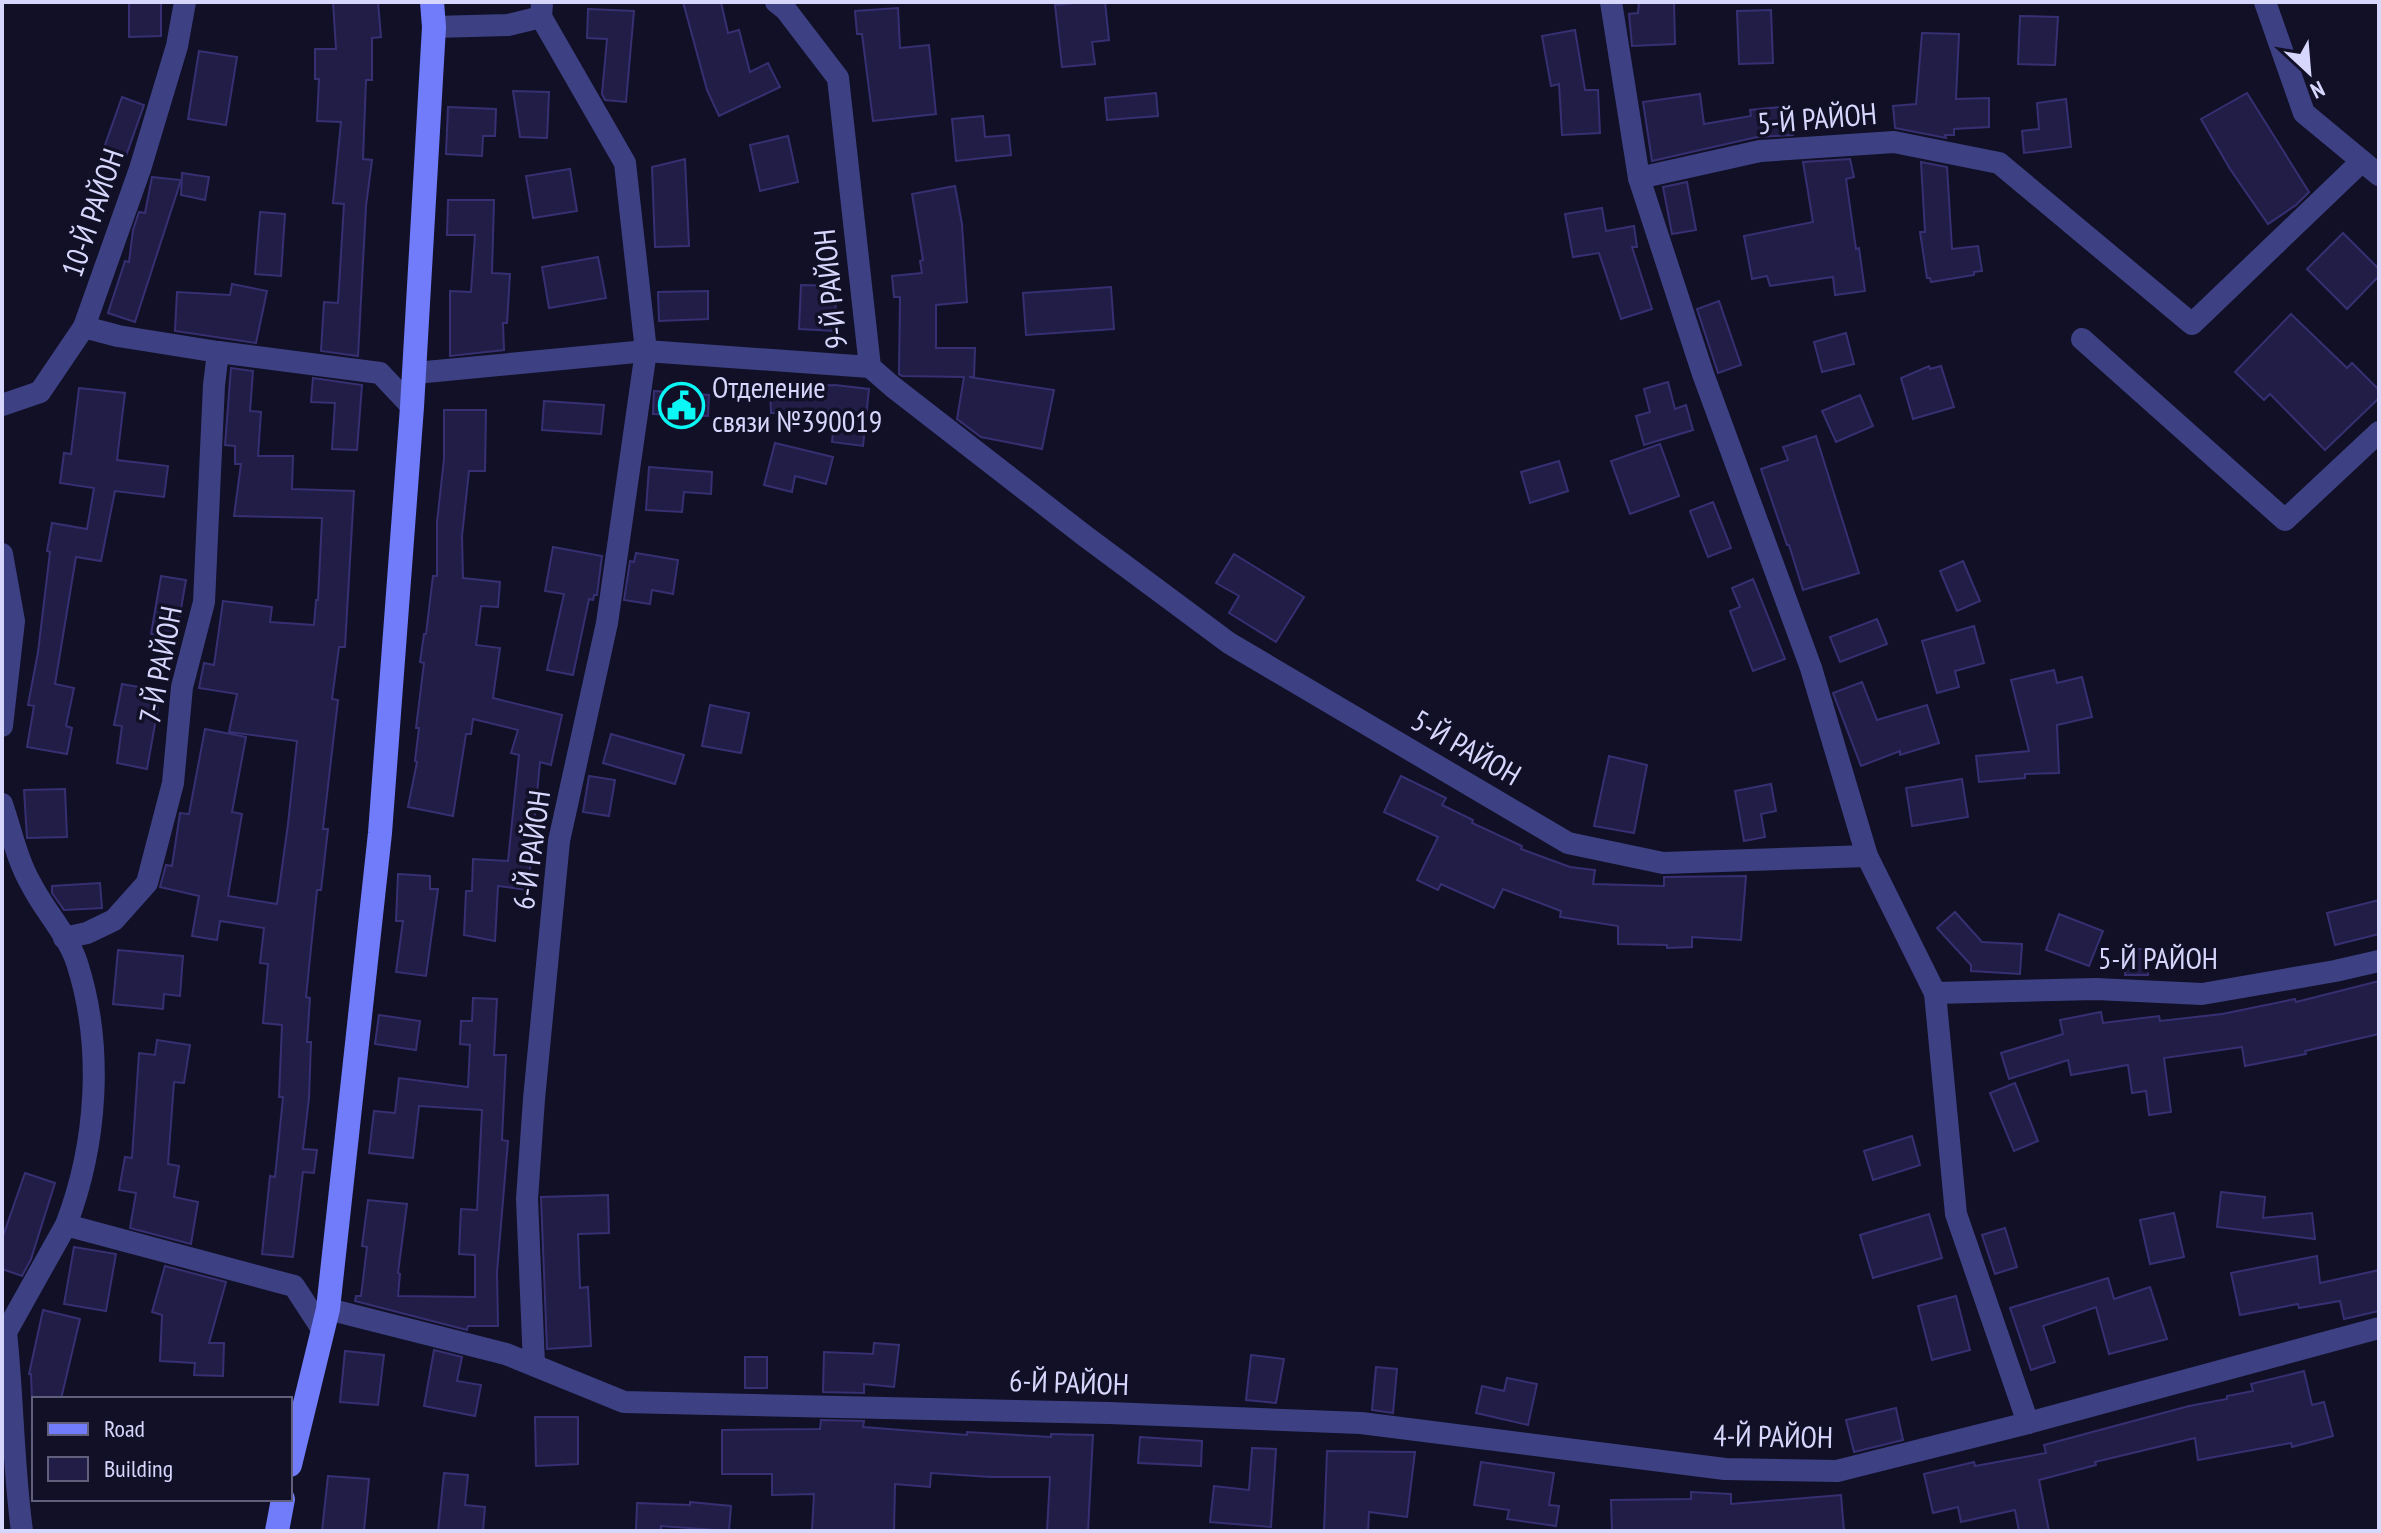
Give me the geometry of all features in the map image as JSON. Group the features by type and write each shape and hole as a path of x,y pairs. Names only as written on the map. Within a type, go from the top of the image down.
{"street":[{"name":"10-Й РАЙОН","path":"2,405 40,392 84,327 140,169 177,46 185,2"},
{"path":"292,1457 325,1319 380,833 415,373 434,27 432,2"},
{"name":"9-Й РАЙОН","path":"776,2 786,10 838,78 870,367 1085,536"},
{"path":"1611,2 1639,178 1703,374 1811,668 1867,856 1935,993 1956,1214 2028,1423"},
{"path":"2265,2 2304,113 2371,168"},
{"path":"434,27 508,25 542,10"},
{"name":"6-Й РАЙОН","path":"534,1364 527,1199 559,841 607,623 646,351 625,163 542,10"},
{"name":"5-Й РАЙОН","path":"1639,178 1760,151 1894,142 1999,163 2192,324 2371,168"},
{"path":"84,327 118,336 218,352 380,373 412,407"},
{"path":"2082,339 2285,520 2379,432"},
{"path":"415,373 646,351 870,367"},
{"name":"7-Й РАЙОН","path":"64,938 87,933 114,920 147,883 173,783 182,687 204,602 218,352"},
{"name":"5-Й РАЙОН","path":"1085,536 1229,643 1568,843 1663,863 1867,856"},
{"path":"2,554 14,621 2,726"},
{"path":"2,804 29,882 76,960 93,1032 93,1107 79,1191 66,1225 4,1332 14,1402 14,1474 22,1531"},
{"name":"5-Й РАЙОН","path":"1935,993 2096,989 2202,994 2379,961"},
{"path":"66,1225 294,1286 325,1319"},
{"name":"6-Й РАЙОН","path":"325,1319 506,1354 624,1402 1109,1413 1361,1423 1608,1452"},
{"name":"4-Й РАЙОН","path":"1608,1452 1725,1469 1837,1471 2379,1328"},
{"path":"277,1531 283,1501"}],"building":[{"path":"129,2 161,2 161,36 129,37"},
{"path":"333,2 378,2 381,37 372,38 372,80 366,80 363,159 372,160 366,206 358,356 321,351 324,302 338,303 344,204 333,203 341,122 317,121 319,79 315,79 315,49 336,49"},
{"path":"683,2 721,2 728,33 739,30 750,72 768,63 780,87 719,116 707,90"},
{"path":"1105,2 1109,40 1092,42 1095,64 1062,67 1055,5"},
{"path":"1639,2 1674,2 1675,44 1632,46 1629,14 1638,13"},
{"path":"898,8 900,48 929,45 936,114 873,121 862,34 857,34 855,11"},
{"path":"588,9 634,11 626,102 605,100 602,94 607,39 587,38"},
{"path":"1771,10 1773,63 1739,64 1737,11"},
{"path":"2020,16 2058,17 2055,65 2018,64"},
{"path":"1575,30 1585,90 1598,90 1600,133 1562,135 1559,84 1551,86 1542,36"},
{"path":"1922,33 1959,34 1956,99 1989,98 1989,127 1954,129 1954,135 1945,135 1946,138 1895,128 1893,106 1916,104"},
{"path":"199,51 237,57 226,125 188,119"},
{"path":"513,91 549,92 547,138 520,137"},
{"path":"1156,93 1158,116 1107,120 1105,98"},
{"path":"2247,93 2309,192 2268,224 2230,169 2201,119"},
{"path":"1700,94 1704,124 1751,116 1750,110 1789,106 1793,135 1757,137 1652,161 1643,102"},
{"path":"122,97 144,105 126,156 104,148"},
{"path":"2066,99 2071,147 2024,153 2022,131 2039,129 2037,103"},
{"path":"448,107 496,109 495,136 483,136 482,156 446,154"},
{"path":"983,116 985,137 1009,135 1011,155 956,161 952,119"},
{"path":"788,136 798,182 760,191 750,145"},
{"path":"685,159 689,246 655,247 652,167"},
{"path":"1850,159 1854,177 1846,179 1865,291 1835,295 1833,277 1770,286 1767,276 1752,279 1744,236 1813,222 1803,162"},
{"path":"1921,162 1947,167 1952,249 1978,246 1982,271 1931,282 1927,278 1920,232 1925,232"},
{"path":"570,169 577,211 533,218 526,176"},
{"path":"182,173 209,177 205,200 181,195"},
{"path":"152,177 181,180 135,322 108,313 125,261 129,262 139,212 145,213"},
{"path":"1687,182 1696,230 1672,234 1663,187"},
{"path":"955,186 962,224 967,302 936,305 936,348 975,348 974,377 969,377 1054,390 1042,449 981,437 957,419 964,377 899,374 900,297 894,297 892,276 922,273 920,261 923,260 912,194"},
{"path":"448,200 494,200 492,273 510,274 507,323 503,323 504,350 450,356 450,291 471,292 475,235 447,235"},
{"path":"1602,208 1606,231 1634,226 1637,247 1632,247 1652,309 1621,319 1599,253 1573,257 1565,214"},
{"path":"260,212 285,214 281,276 255,274"},
{"path":"2343,233 2379,269 2379,276 2347,309 2307,269"},
{"path":"598,257 606,298 549,308 542,267"},
{"path":"232,284 267,291 256,343 175,331 177,292 230,295"},
{"path":"801,285 836,286 835,331 799,329"},
{"path":"1111,287 1114,329 1026,335 1023,293"},
{"path":"708,291 708,319 659,321 658,292"},
{"path":"1719,301 1741,365 1718,373 1697,309"},
{"path":"2291,314 2347,368 2352,363 2379,390 2379,398 2325,450 2270,394 2264,400 2235,372"},
{"path":"1846,333 1854,364 1822,372 1814,342"},
{"path":"1929,366 1930,369 1941,366 1954,407 1913,419 1901,378"},
{"path":"231,368 253,371 250,411 261,412 258,456 293,456 292,489 354,491 345,647 339,647 332,699 338,700 323,829 328,829 321,890 317,890 306,997 310,998 307,1042 311,1042 303,1149 317,1150 314,1173 303,1172 293,1257 262,1254 270,1176 275,1177 283,1097 279,1097 282,1025 263,1023 268,964 260,963 264,928 220,921 217,940 192,936 199,896 160,887 166,865 172,866 180,813 189,814 205,729 246,737 232,812 242,814 228,896 277,904 288,824 297,741 229,732 237,694 199,688 204,663 214,665 223,601 272,607 270,622 314,625 322,518 234,516 241,464 235,464 235,446 225,445"},
{"path":"313,378 362,385 357,450 332,449 335,403 311,402"},
{"path":"1668,382 1675,409 1686,405 1693,430 1644,445 1636,416 1650,412 1644,389"},
{"path":"835,385 869,389 863,446 832,442 835,411 771,413 770,388"},
{"path":"79,388 125,393 117,460 168,466 164,497 115,491 101,561 76,557 55,684 74,688 66,726 72,728 67,754 27,747 34,706 28,705 38,652 52,523 87,529 94,488 60,483 64,453 71,454"},
{"name":"Отделение связи №390019","path":"654,391 709,395 708,416 653,414"},
{"path":"1860,395 1873,426 1836,442 1822,411"},
{"path":"544,401 604,405 601,434 542,430"},
{"path":"444,410 486,410 485,471 469,471 462,536 463,578 500,582 498,607 481,606 476,645 500,648 493,698 562,715 551,765 540,762 528,890 498,886 495,941 464,935 466,891 472,891 473,859 508,861 519,755 511,753 518,730 473,719 471,734 466,734 453,816 408,807 417,762 419,728 416,728 424,663 420,662 433,576 437,576"},
{"path":"1816,436 1859,573 1803,590 1761,469 1788,460 1783,447"},
{"path":"775,443 833,457 826,484 795,476 792,492 764,485"},
{"path":"1660,444 1679,496 1630,514 1611,461"},
{"path":"1559,461 1568,491 1530,503 1521,472"},
{"path":"649,467 712,472 711,494 684,492 682,512 646,510"},
{"path":"1713,502 1731,548 1708,557 1690,511"},
{"path":"553,547 602,556 597,595 593,600 589,599 573,675 547,670 564,594 545,591"},
{"path":"636,553 678,560 673,594 652,590 650,604 624,600 630,561 634,562"},
{"path":"1234,554 1304,597 1276,642 1229,613 1239,596 1216,583"},
{"path":"1963,561 1980,601 1957,611 1940,571"},
{"path":"161,576 186,580 176,638 151,634"},
{"path":"1753,579 1785,659 1753,671 1730,611 1740,607 1732,588"},
{"path":"1877,619 1887,644 1840,662 1830,637"},
{"path":"1974,626 1984,663 1955,671 1959,687 1937,693 1922,641"},
{"path":"2054,670 2057,683 2082,677 2092,717 2057,725 2059,773 2025,774 2025,778 1979,782 1976,756 2029,751 2011,680"},
{"path":"1862,682 1877,720 1927,705 1939,743 1900,755 1900,751 1861,766 1833,693"},
{"path":"122,684 161,691 147,769 117,763 122,726 114,725"},
{"path":"710,705 749,713 741,753 702,746"},
{"path":"611,734 684,755 675,784 603,763"},
{"path":"1609,756 1647,765 1634,833 1594,826"},
{"path":"589,776 615,780 609,816 583,812"},
{"path":"1401,776 1446,798 1442,805 1522,846 1521,849 1570,867 1595,870 1593,884 1664,886 1664,877 1746,876 1741,940 1692,937 1692,947 1667,948 1667,945 1618,944 1618,926 1560,917 1561,911 1503,889 1494,908 1441,884 1438,890 1417,880 1438,837 1384,812"},
{"path":"1962,779 1968,817 1912,826 1906,788"},
{"path":"1771,784 1776,811 1761,814 1765,837 1744,841 1735,791"},
{"path":"65,789 67,837 27,838 24,790"},
{"path":"398,874 430,876 430,889 438,889 426,976 396,972 403,921 396,921"},
{"path":"100,883 102,908 64,910 52,893 52,886"},
{"path":"2379,900 2379,934 2335,945 2327,913"},
{"path":"1955,912 1982,942 2022,944 2020,974 1971,971 1971,965 1937,928"},
{"path":"2059,914 2103,931 2089,966 2046,950"},
{"path":"2125,949 2148,949 2148,975 2125,975"},
{"path":"118,950 183,956 180,996 164,994 163,1009 113,1004"},
{"path":"2379,981 2379,1034 2305,1051 2306,1054 2245,1066 2242,1047 2164,1058 2171,1112 2149,1115 2146,1091 2132,1093 2128,1065 2071,1075 2068,1060 2009,1079 2001,1053 2063,1034 2060,1020 2101,1012 2103,1023 2159,1016 2160,1021 2222,1014 2295,999 2296,1002"},
{"path":"473,998 497,999 494,1055 506,1055 502,1140 508,1141 497,1272 498,1326 468,1326 467,1330 355,1301 356,1296 361,1296 367,1247 362,1246 368,1200 407,1204 398,1296 475,1297 475,1255 459,1254 461,1209 477,1210 482,1110 419,1106 413,1158 369,1153 374,1111 395,1113 399,1078 468,1087 470,1045 460,1044 461,1021 472,1021"},
{"path":"379,1015 420,1021 416,1050 375,1044"},
{"path":"157,1040 190,1045 184,1083 174,1082 168,1164 179,1166 174,1197 198,1202 191,1244 130,1228 136,1193 119,1190 125,1157 132,1158 139,1053 155,1055"},
{"path":"2015,1083 2038,1141 2014,1151 1990,1093"},
{"path":"1912,1136 1920,1165 1873,1180 1864,1151"},
{"path":"25,1173 55,1183 31,1259 22,1276 2,1269 2,1239"},
{"path":"2221,1192 2265,1197 2263,1218 2312,1213 2315,1239 2217,1227"},
{"path":"608,1195 609,1233 578,1234 580,1288 588,1287 591,1346 547,1349 541,1197"},
{"path":"2174,1213 2184,1257 2150,1264 2140,1220"},
{"path":"1929,1214 1942,1258 1873,1278 1860,1235"},
{"path":"2005,1228 2017,1267 1995,1274 1982,1235"},
{"path":"74,1247 116,1254 106,1311 64,1304"},
{"path":"2317,1256 2320,1283 2379,1270 2379,1311 2344,1319 2340,1301 2299,1308 2298,1304 2240,1315 2231,1273"},
{"path":"165,1266 226,1282 209,1343 224,1343 223,1376 194,1375 195,1363 160,1361 162,1315 152,1312"},
{"path":"2108,1278 2114,1299 2150,1287 2167,1339 2109,1354 2096,1307 2043,1326 2055,1362 2031,1370 2010,1308"},
{"path":"1956,1296 1970,1350 1932,1360 1918,1306"},
{"path":"43,1310 80,1319 61,1397 32,1399 29,1374"},
{"path":"874,1343 899,1345 894,1387 864,1384 864,1393 823,1392 824,1352 873,1354"},
{"path":"434,1350 462,1357 457,1381 481,1385 475,1416 424,1406"},
{"path":"345,1351 384,1355 378,1405 340,1402"},
{"path":"1251,1355 1284,1359 1276,1403 1246,1400"},
{"path":"745,1357 767,1357 767,1388 745,1388"},
{"path":"1376,1367 1397,1369 1393,1413 1372,1410"},
{"path":"2304,1371 2312,1405 2324,1402 2333,1436 2292,1447 2291,1443 2198,1460 2195,1438 2095,1462 2096,1465 2039,1480 2049,1531 2019,1531 2015,1510 1961,1522 1958,1507 1933,1513 1924,1474 1974,1462 1975,1466 2046,1453 2044,1445 2189,1406 2227,1399 2227,1396 2253,1391 2251,1384"},
{"path":"1507,1378 1537,1384 1528,1425 1476,1413 1482,1386 1504,1391"},
{"path":"1896,1408 1903,1440 1854,1452 1846,1420"},
{"path":"535,1417 578,1417 578,1464 536,1466"},
{"path":"821,1420 864,1421 863,1427 967,1435 967,1432 1051,1437 1051,1434 1093,1435 1088,1531 1047,1531 1050,1477 931,1473 930,1487 895,1484 894,1531 812,1531 814,1494 772,1495 772,1474 722,1474 722,1430 820,1429"},
{"path":"1140,1437 1202,1441 1201,1466 1138,1463"},
{"path":"1252,1448 1276,1449 1271,1527 1210,1522 1214,1486 1249,1490"},
{"path":"1327,1451 1415,1452 1407,1517 1369,1512 1368,1531 1324,1531"},
{"path":"1481,1462 1554,1473 1549,1505 1559,1506 1556,1526 1507,1519 1509,1510 1474,1505"},
{"path":"444,1473 468,1475 465,1505 485,1507 483,1531 438,1531"},
{"path":"328,1476 369,1479 364,1531 322,1531"},
{"path":"1691,1492 1731,1494 1731,1504 1841,1495 1844,1531 1612,1531 1611,1500 1691,1499"},
{"path":"690,1502 731,1506 729,1531 661,1526 661,1531 636,1531 637,1503 690,1505"}],"place":[{"name":"Отделение связи №390019","path":"681,405"}]}
